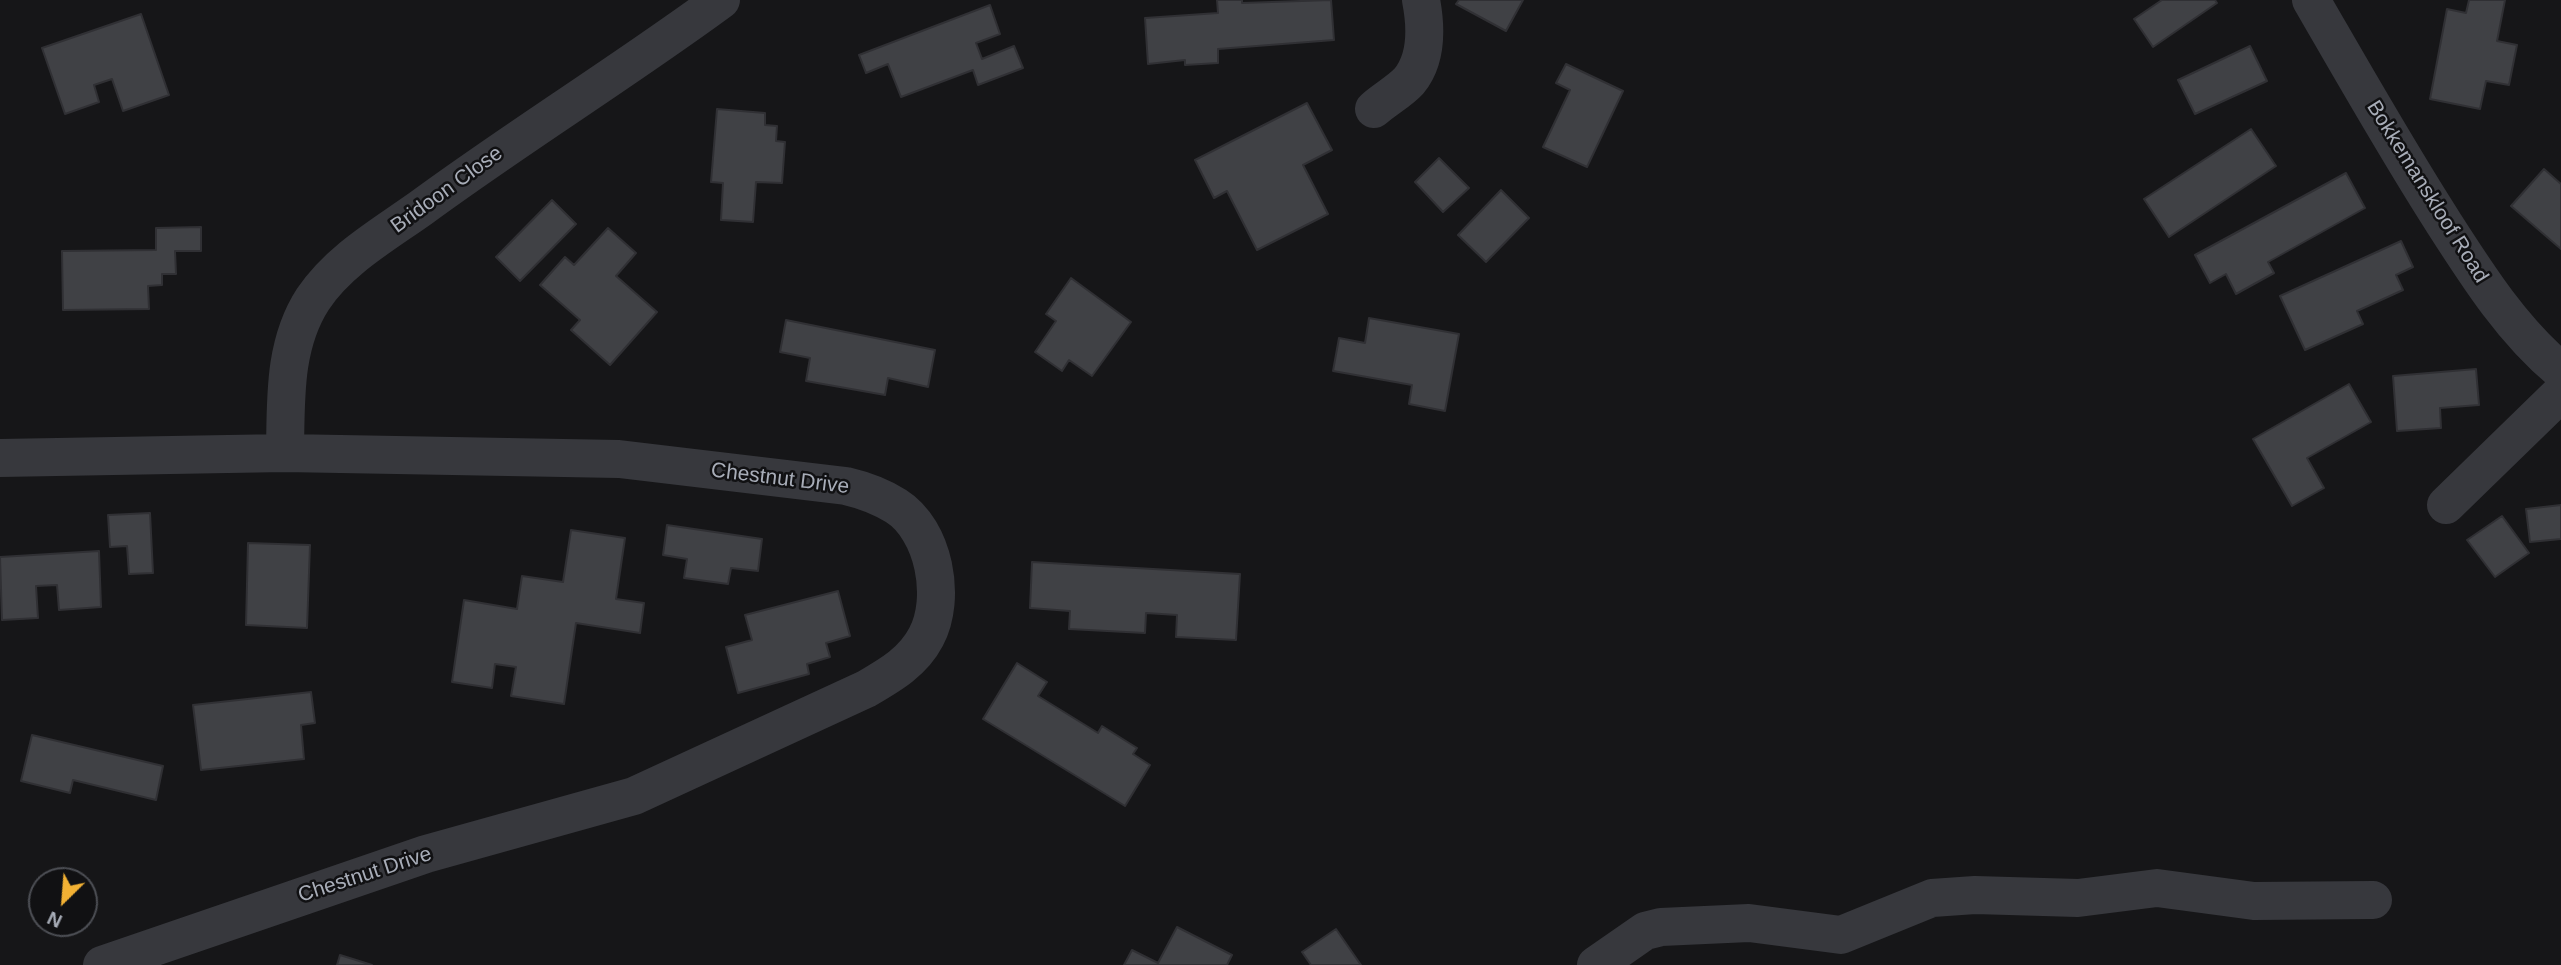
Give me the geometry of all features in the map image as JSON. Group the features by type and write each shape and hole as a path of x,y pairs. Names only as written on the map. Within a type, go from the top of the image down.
{"street":[{"name":"Bridoon Close","path":"285,453 287,368 294,341 312,301 334,271 483,162 721,0"},
{"path":"1374,108 1409,80 1416,67 1424,45 1421,0"},
{"name":"Bokkemanskloof Road","path":"2311,0 2413,175 2483,284 2517,328 2561,371"},
{"path":"2446,505 2561,393"},
{"name":"Chestnut Drive","path":"0,458 285,453 619,459 860,489 898,507 924,541 934,567 933,619 926,637 897,672 634,796 426,854 102,965"},
{"path":"1596,965 1645,931 1661,927 1749,923 1833,950 1852,931 1932,898 1975,895 2078,898 2157,888 2255,901 2374,900"}],"building":[{"path":"1217,0 1242,0 1242,3 1331,0 1334,40 1218,49 1218,63 1185,65 1185,60 1148,64 1145,18 1218,13"},
{"path":"1459,0 1523,0 1506,31 1456,4"},
{"path":"2162,0 2215,0 2217,3 2153,47 2134,19"},
{"path":"2469,0 2505,0 2497,41 2517,45 2509,85 2486,81 2480,109 2430,99 2447,9 2466,13"},
{"path":"990,5 1000,34 976,43 982,59 1014,46 1023,68 978,85 973,70 901,97 888,64 866,73 859,55"},
{"path":"141,14 169,95 123,111 112,79 94,85 99,102 65,114 42,48"},
{"path":"2250,46 2267,81 2195,114 2178,80"},
{"path":"1566,64 1623,91 1587,167 1543,147 1570,90 1556,83"},
{"path":"1307,103 1332,150 1303,165 1328,214 1257,250 1227,191 1214,198 1195,160"},
{"path":"717,109 765,113 765,125 777,126 776,141 785,142 782,183 756,182 753,222 721,220 723,183 711,182"},
{"path":"2251,129 2276,166 2169,237 2144,199"},
{"path":"1439,158 1469,188 1443,212 1415,182"},
{"path":"2544,169 2561,184 2561,249 2511,206"},
{"path":"2346,173 2365,208 2268,262 2274,273 2236,294 2226,274 2210,283 2195,255"},
{"path":"1501,190 1529,218 1486,262 1458,235"},
{"path":"552,200 576,224 520,281 496,257"},
{"path":"201,227 201,251 175,251 176,274 162,274 162,285 148,286 149,309 63,310 62,251 156,250 156,228"},
{"path":"608,228 636,253 616,276 657,312 610,365 571,330 580,320 540,285 565,257 574,265"},
{"path":"2401,241 2413,267 2396,275 2403,290 2357,311 2363,324 2305,350 2280,296"},
{"path":"1071,278 1131,322 1092,376 1069,360 1062,371 1035,352 1056,321 1046,314"},
{"path":"1369,318 1459,334 1445,411 1409,404 1412,385 1333,371 1339,338 1365,343"},
{"path":"786,320 935,350 928,387 888,378 885,395 806,381 810,358 780,352"},
{"path":"2476,369 2479,405 2440,408 2441,428 2397,431 2393,376"},
{"path":"2349,384 2371,422 2307,458 2324,488 2292,506 2253,439"},
{"path":"2561,505 2561,539 2530,542 2526,509"},
{"path":"150,513 153,573 129,574 127,546 110,547 108,515"},
{"path":"2502,516 2529,553 2495,577 2467,540"},
{"path":"667,525 762,539 758,571 731,568 728,584 684,578 687,559 663,555"},
{"path":"571,530 625,538 616,599 644,603 640,633 576,623 564,704 511,696 516,667 495,664 492,688 452,682 464,600 517,609 522,576 563,582"},
{"path":"248,543 310,545 307,628 246,625"},
{"path":"99,551 101,607 59,610 57,585 36,586 38,618 2,620 0,557"},
{"path":"1032,562 1240,574 1236,640 1176,637 1177,615 1146,613 1145,633 1069,629 1070,611 1030,608"},
{"path":"838,591 850,636 826,643 830,657 807,664 809,674 738,693 726,647 752,640 745,615"},
{"path":"1017,663 1047,682 1038,696 1098,733 1102,726 1137,748 1133,754 1150,765 1125,806 983,719"},
{"path":"311,692 315,723 301,725 304,759 201,770 193,705"},
{"path":"32,735 163,766 156,800 73,780 70,793 21,781"},
{"path":"1177,927 1232,955 1227,965 1124,965 1132,950 1158,963"},
{"path":"1336,929 1361,965 1311,965 1302,952"},
{"path":"340,955 372,965 337,965"}]}
